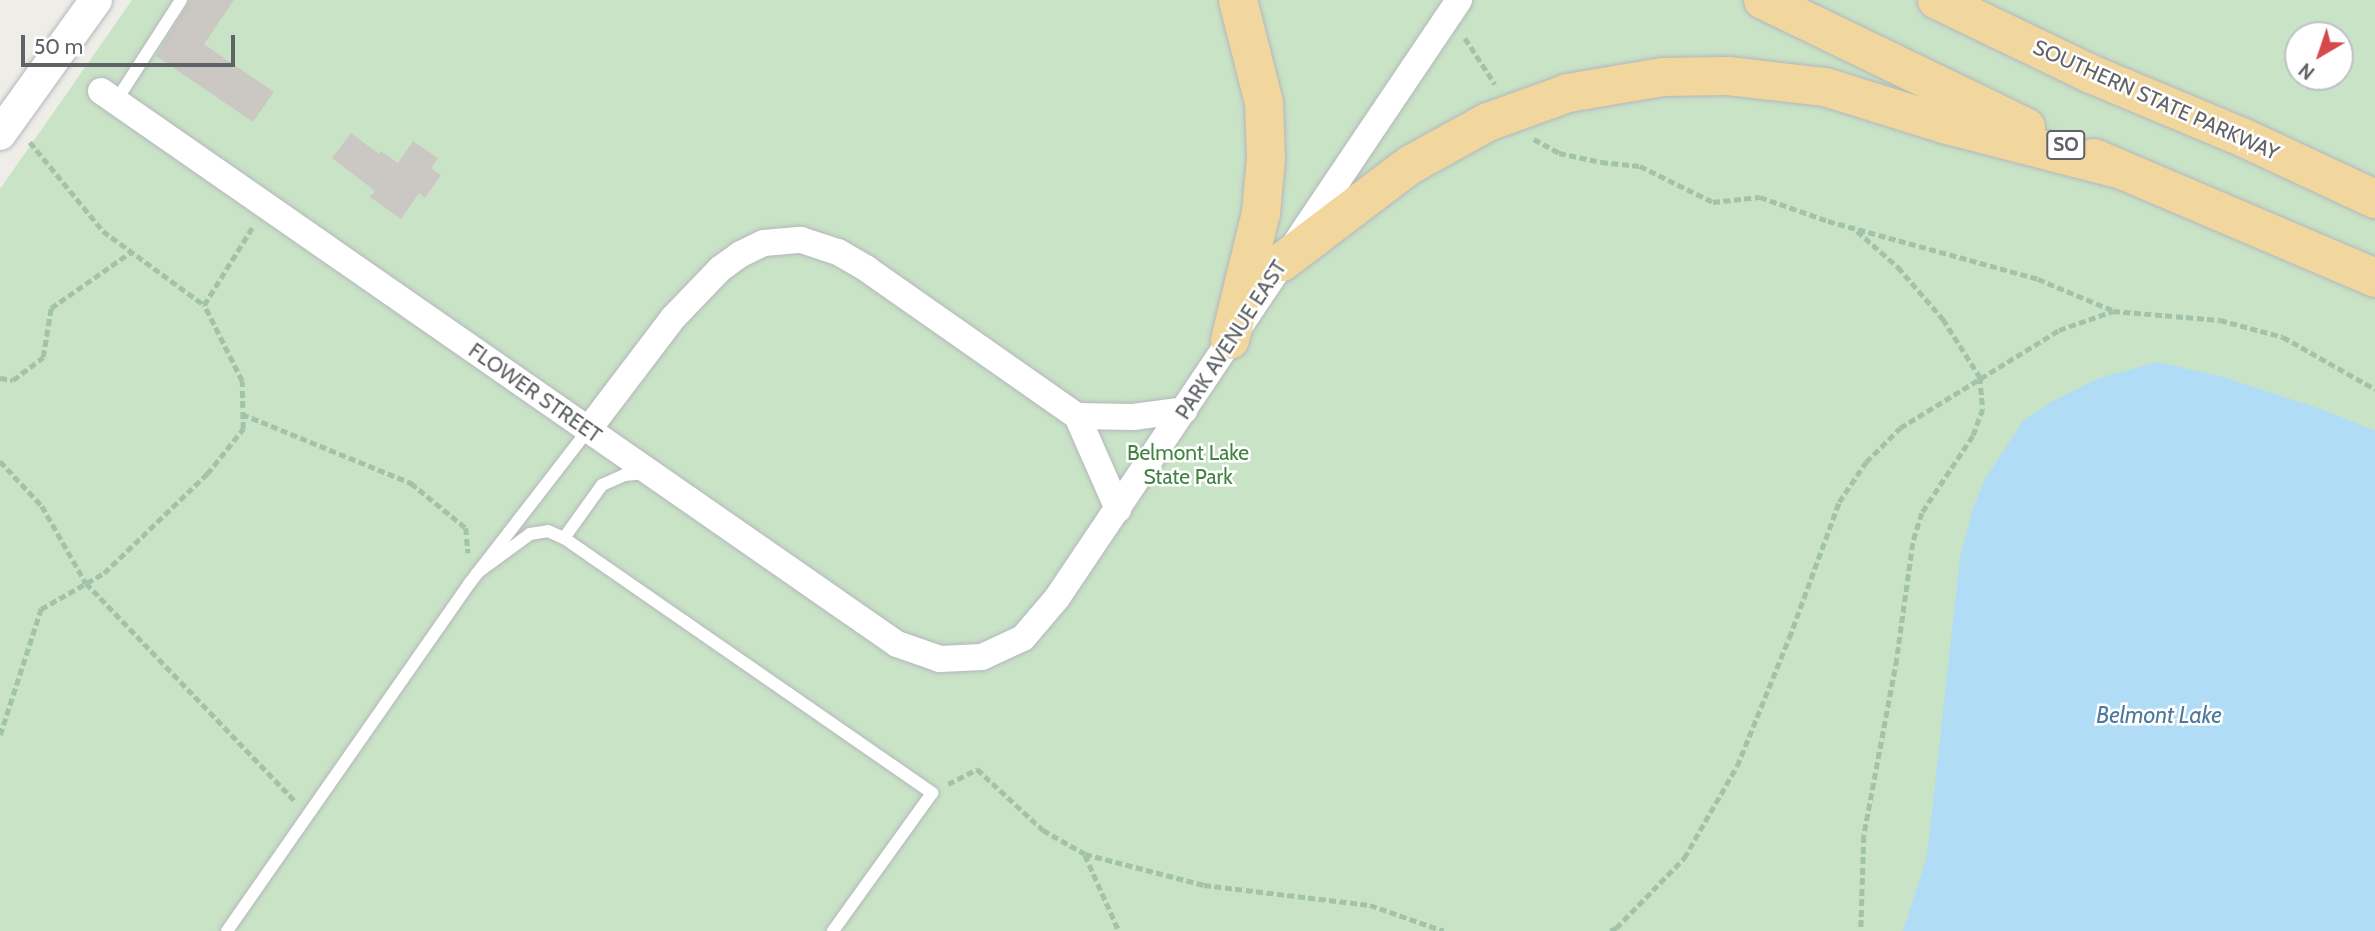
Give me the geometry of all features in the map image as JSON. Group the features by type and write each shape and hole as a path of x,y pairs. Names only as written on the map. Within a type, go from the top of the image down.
{"highway":[{"path":"1230,340 1261,213 1266,148 1259,78 1238,0"},
{"name":"SO","path":"1763,0 1881,59 2118,169 2375,278"},
{"name":"SOUTHERN STATE PARKWAY","path":"1937,0 2091,74 2244,138 2375,199"},
{"path":"1282,262 1410,166 1488,122 1568,93 1663,78 1748,77 1825,87 1944,124 2118,169"}],"street":[{"path":"10,133 96,0"},
{"name":"PARK AVENUE EAST","path":"982,657 1023,638 1057,598 1459,0"},
{"name":"FLOWER STREET","path":"108,96 897,644 940,659 982,657"},
{"path":"588,430 673,318 706,282 741,254 781,239 818,244 867,269 1077,416 1118,509"},
{"path":"1077,416 1133,417 1185,410"}],"lane":[{"path":"108,96 181,0"},
{"path":"227,931 469,584 588,430"},
{"path":"564,538 602,485 624,475 650,472"},
{"path":"477,573 530,534 548,531 564,538 932,793 833,931"}],"path":[{"path":"1461,33 1492,79"},
{"path":"1527,132 1535,140 1559,153 1601,162 1640,166 1713,202 1760,197 1854,229 2038,279 2113,311 2220,320 2283,337 2375,389"},
{"path":"0,735 41,609 104,573 207,474 243,429 242,381 204,305 103,231 10,133"},
{"path":"204,305 266,205"},
{"path":"1854,229 1898,267 1943,319 1980,377 1983,409 1973,436 1922,513 1913,543 1897,659 1864,836 1861,931"},
{"path":"0,378 13,380 43,357 51,308 131,252"},
{"path":"1610,931 1684,858 1737,766 1789,638 1839,502 1866,462 1900,428 1980,377 2059,330 2113,311"},
{"path":"242,414 411,483 466,528 469,584"},
{"path":"0,461 42,506 86,583 308,814"},
{"path":"932,793 977,769 1043,830 1085,854 1203,885 1370,905 1444,931"},
{"path":"1085,854 1119,931"},
{"path":"1419,924 1422,931"}],"green space":[{"name":"Belmont Lake State Park","path":"132,0 2375,0 2375,931 0,931 0,189"}],"water":[{"name":"Belmont Lake","path":"2158,362 2223,377 2324,410 2375,431 2375,931 1903,931 1927,856 1960,557 1973,508 1985,479 2023,421 2051,402 2099,378"}],"building":[{"path":"190,0 234,0 204,44 274,92 253,122 156,56"},
{"path":"351,133 379,154 381,151 398,163 413,141 438,158 431,168 441,175 425,198 419,193 401,219 370,197 375,191 332,158"}]}
